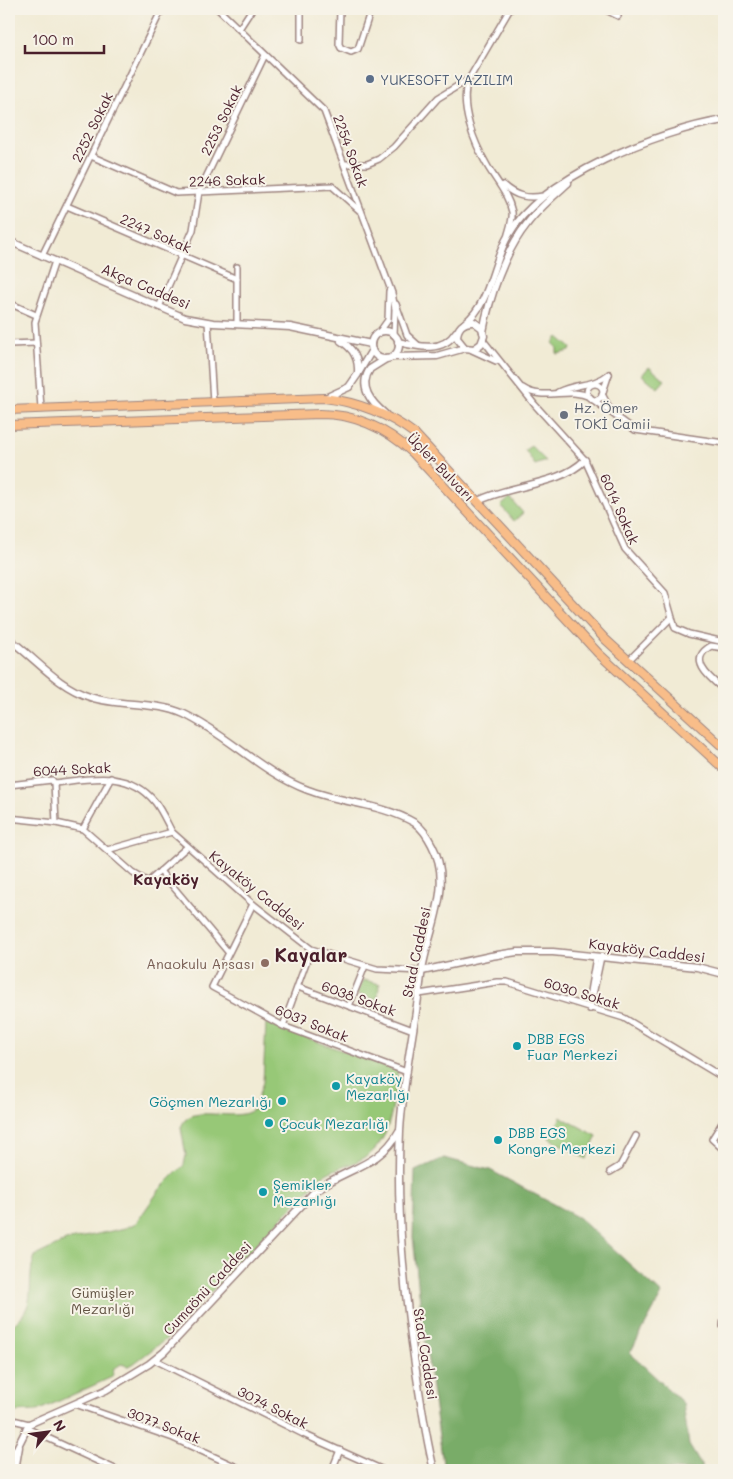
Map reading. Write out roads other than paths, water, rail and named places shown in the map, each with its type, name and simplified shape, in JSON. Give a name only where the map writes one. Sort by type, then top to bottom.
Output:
[{"type":"main road","name":"Üçler Bulvarı","points":[[9,410],[324,398],[355,404],[387,416],[414,434],[605,638],[724,748]]},
{"type":"main road","name":"Üçler Bulvarı","points":[[9,425],[320,414],[345,416],[371,424],[395,438],[414,453],[598,653],[724,768]]},
{"type":"street","points":[[9,16],[12,9]]},
{"type":"street","name":"2252 Sokak","points":[[42,256],[162,9]]},
{"type":"street","name":"2254 Sokak","points":[[218,9],[324,111],[407,334],[414,343],[421,347]]},
{"type":"street","points":[[239,30],[252,9]]},
{"type":"street","points":[[301,9],[301,40]]},
{"type":"street","points":[[340,9],[339,44],[343,50],[353,52],[358,49],[371,9]]},
{"type":"street","points":[[398,342],[421,347],[444,344],[452,338],[458,329],[478,310],[508,235],[512,214],[505,192],[481,154],[471,127],[465,96],[469,79],[510,9]]},
{"type":"street","points":[[604,9],[618,16]]},
{"type":"street","name":"2253 Sokak","points":[[159,307],[196,220],[199,192],[265,55]]},
{"type":"street","points":[[344,164],[367,164],[379,159],[394,146],[438,98],[469,79]]},
{"type":"street","points":[[508,235],[532,204],[573,179],[643,143],[686,128],[724,120]]},
{"type":"street","name":"2246 Sokak","points":[[91,156],[176,193],[332,186],[362,213]]},
{"type":"street","points":[[387,416],[371,401],[366,383],[370,369],[393,356],[437,356],[478,347],[483,340],[483,332],[502,272],[516,240],[534,215],[573,179]]},
{"type":"street","points":[[497,180],[516,195],[526,198],[543,196]]},
{"type":"street","name":"2247 Sokak","points":[[67,206],[237,279]]},
{"type":"street","name":"Akça Caddesi","points":[[9,241],[185,318],[208,322],[290,327],[318,332],[372,347],[377,357],[386,359]]},
{"type":"street","points":[[41,408],[36,343],[36,315],[55,261]]},
{"type":"street","points":[[237,267],[237,324]]},
{"type":"street","name":"2254 Sokak","points":[[378,334],[387,324],[390,312],[387,281]]},
{"type":"street","name":"2254 Sokak","points":[[392,293],[395,309],[394,335]]},
{"type":"street","points":[[9,303],[36,315]]},
{"type":"street","points":[[208,322],[213,402]]},
{"type":"street","points":[[465,323],[474,322],[483,332]]},
{"type":"street","points":[[458,329],[457,338],[467,349]]},
{"type":"street","points":[[324,398],[349,387],[358,374],[378,334],[386,332],[394,335],[398,342],[398,350],[393,356]]},
{"type":"street","name":"Akça Caddesi","points":[[338,339],[354,352],[358,364],[358,374]]},
{"type":"street","name":"6014 Sokak","points":[[483,340],[517,383],[585,460],[625,549],[661,586],[671,618]]},
{"type":"street","points":[[9,344],[36,343]]},
{"type":"street","name":"6014 Sokak","points":[[467,349],[482,353],[501,364]]},
{"type":"street","points":[[609,374],[603,393],[599,398],[591,398],[588,388],[609,374]]},
{"type":"street","points":[[517,383],[536,395],[578,393],[591,398],[634,430],[724,443]]},
{"type":"street","points":[[558,393],[580,385],[599,385],[612,414]]},
{"type":"street","points":[[478,501],[503,491],[566,474],[585,460]]},
{"type":"street","points":[[629,660],[671,618],[676,628],[682,632],[724,642]]},
{"type":"street","name":"Stad Caddesi","points":[[9,639],[66,685],[90,697],[184,714],[212,730],[283,778],[308,790],[382,810],[417,825],[429,838],[436,853],[440,873],[438,908],[422,972],[407,1072],[400,1130],[399,1215],[404,1293],[427,1438],[434,1470]]},
{"type":"street","points":[[724,648],[710,646],[703,652],[701,661],[705,674],[724,690]]},
{"type":"street","points":[[83,830],[111,778]]},
{"type":"street","name":"6044 Sokak","points":[[9,785],[52,780],[54,783],[111,778],[130,784],[148,795],[155,802],[172,832]]},
{"type":"street","points":[[54,783],[56,824]]},
{"type":"street","points":[[9,818],[56,824],[83,830],[133,873],[148,882],[187,847]]},
{"type":"street","points":[[107,850],[172,832]]},
{"type":"street","name":"Kayaköy Caddesi","points":[[172,832],[252,904],[311,949],[365,966],[392,971],[422,972],[466,960],[517,952],[573,953],[697,967],[724,974]]},
{"type":"street","points":[[160,871],[228,952],[252,904]]},
{"type":"street","points":[[283,1026],[311,949]]},
{"type":"street","name":"6037 Sokak","points":[[228,952],[212,987],[283,1026],[407,1072]]},
{"type":"street","points":[[590,1009],[599,957]]},
{"type":"street","points":[[349,1006],[365,966]]},
{"type":"street","name":"6030 Sokak","points":[[419,994],[503,981],[630,1020],[724,1078]]},
{"type":"street","name":"6038 Sokak","points":[[298,987],[413,1030]]},
{"type":"street","points":[[724,1120],[712,1139],[724,1150]]},
{"type":"street","name":"Cumaönü Caddesi","points":[[28,1426],[106,1390],[155,1360],[315,1191],[330,1181],[378,1157],[394,1140],[400,1130]]},
{"type":"street","points":[[610,1172],[620,1166],[636,1136]]},
{"type":"street","points":[[723,1326],[724,1318]]},
{"type":"street","name":"3074 Sokak","points":[[155,1360],[302,1434],[383,1470]]},
{"type":"street","name":"3077 Sokak","points":[[75,1404],[173,1438],[243,1470]]},
{"type":"street","points":[[9,1419],[28,1426],[116,1470]]},
{"type":"street","points":[[9,1464],[28,1426]]},
{"type":"street","points":[[15,1470],[19,1443]]},
{"type":"street","points":[[332,1470],[340,1450]]},
{"type":"place","name":"YUKESOFT YAZILIM","points":[[370,79]]},
{"type":"place","name":"Hz. Ömer TOKİ Camii","points":[[564,415]]},
{"type":"place","name":"Anaokulu Arsası","points":[[265,963]]},
{"type":"place","name":"DBB EGS Fuar Merkezi","points":[[517,1046]]},
{"type":"place","name":"Kayaköy Mezarlığı","points":[[336,1086]]},
{"type":"place","name":"Göçmen Mezarlığı","points":[[282,1101]]},
{"type":"place","name":"Çocuk Mezarlığı","points":[[269,1123]]},
{"type":"place","name":"DBB EGS Kongre Merkezi","points":[[498,1140]]},
{"type":"place","name":"Şemikler Mezarlığı","points":[[263,1192]]},
{"type":"district","name":"Kayaköy","points":[[166,878]]},
{"type":"district","name":"Kayalar","points":[[311,954]]},
{"type":"park label","name":"Gümüşler Mezarlığı","points":[[103,1300]]}]
